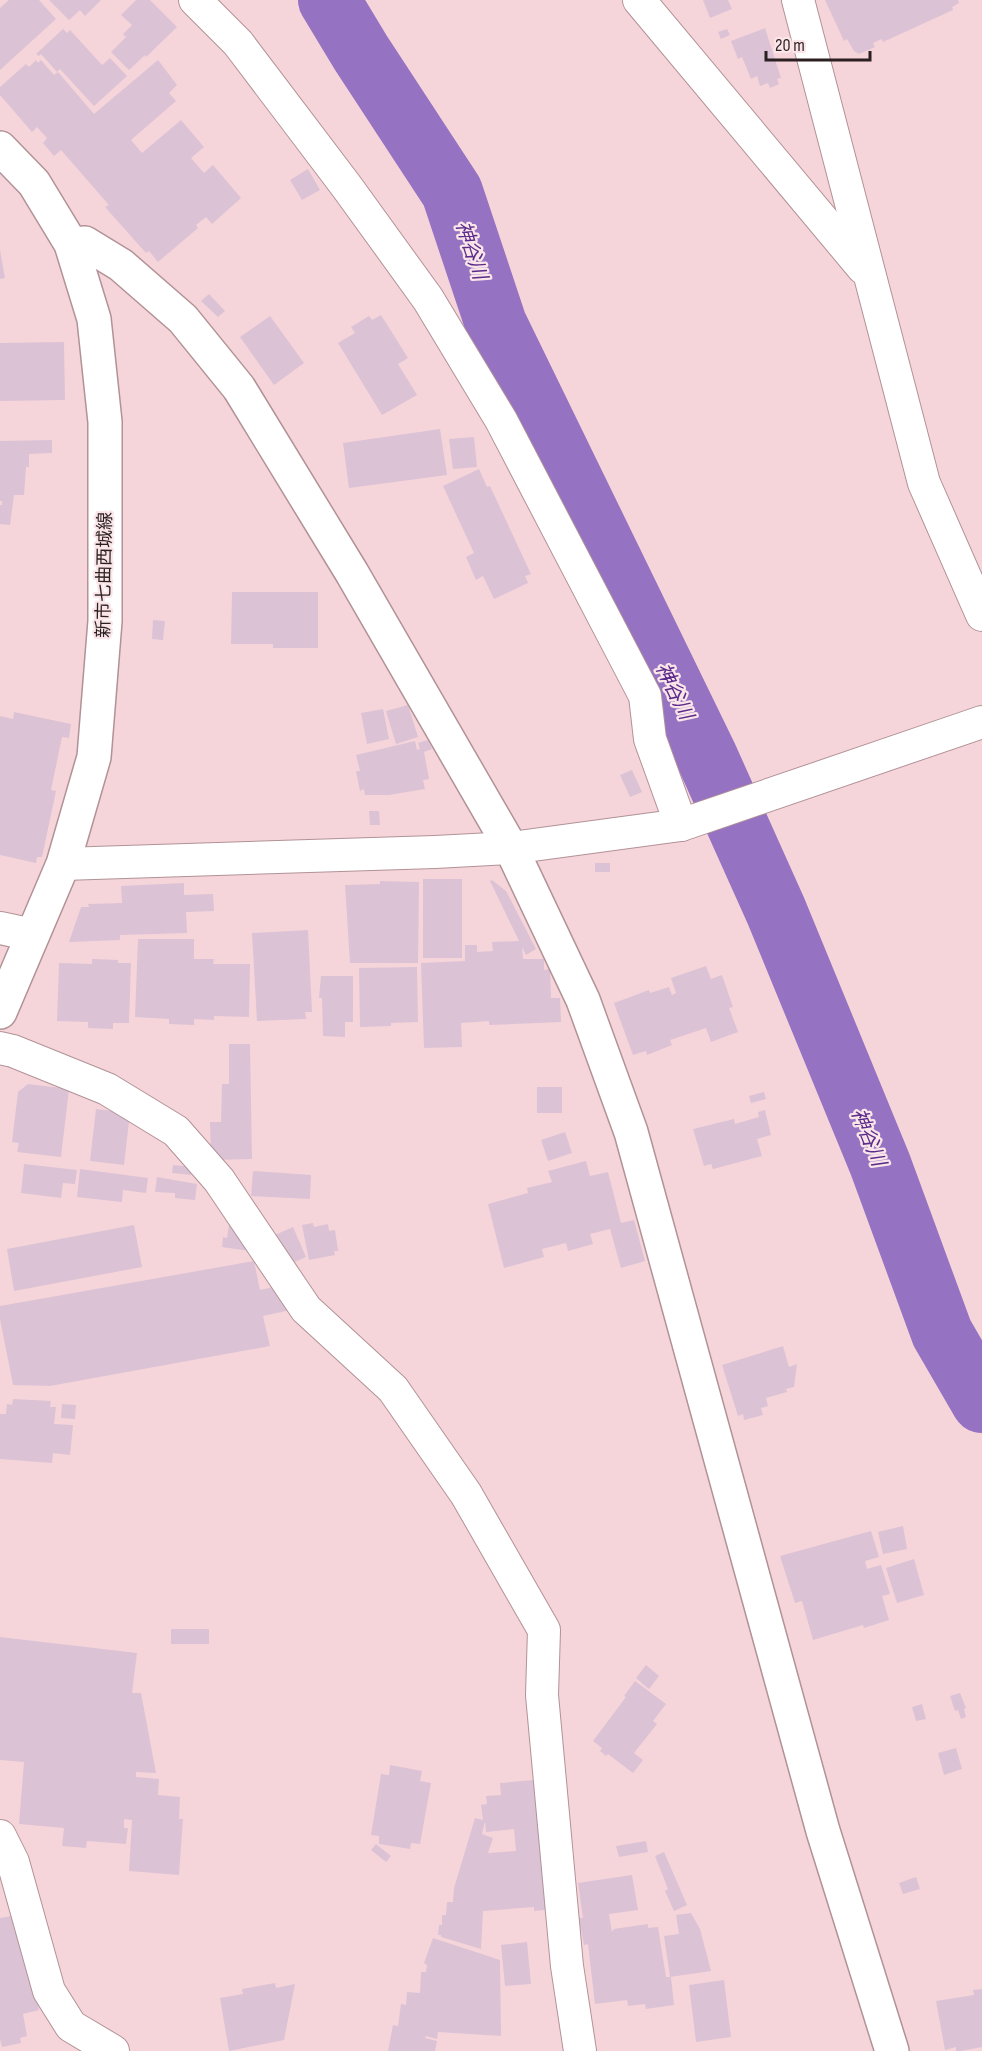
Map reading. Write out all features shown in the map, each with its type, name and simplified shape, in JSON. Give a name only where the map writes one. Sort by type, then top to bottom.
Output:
[{"type":"street","points":[[195,0],[238,43],[347,187],[428,299],[501,420],[645,696],[650,739],[687,822]]},
{"type":"street","points":[[639,0],[869,275]]},
{"type":"street","points":[[798,0],[924,483],[982,615]]},
{"type":"street","name":"新市七曲西城線","points":[[0,148],[34,183],[71,244],[94,319],[105,422],[105,621],[94,758],[63,864],[0,1012]]},
{"type":"street","points":[[71,244],[85,243],[121,266],[174,311],[239,388],[352,573],[511,848],[583,1000],[631,1132],[823,1831],[892,2051]]},
{"type":"street","points":[[63,864],[424,853],[511,848],[687,822],[982,722]]},
{"type":"street","points":[[0,928],[33,935]]},
{"type":"street","points":[[0,1048],[13,1051],[107,1089],[176,1131],[219,1180],[306,1309],[393,1389],[466,1494],[544,1630],[542,1695],[567,1966],[580,2051]]},
{"type":"street","points":[[0,1836],[13,1862],[49,1991],[71,2025],[113,2051]]},
{"type":"building","points":[[9,0],[39,0],[56,19],[0,70],[0,8]]},
{"type":"building","points":[[49,0],[101,0],[85,16],[80,10],[69,20]]},
{"type":"building","points":[[136,0],[150,0],[177,27],[129,70],[111,52],[126,37],[123,34],[132,25],[121,15]]},
{"type":"building","points":[[703,0],[728,0],[732,9],[710,18]]},
{"type":"building","points":[[825,0],[958,0],[959,3],[952,7],[953,10],[883,42],[882,39],[873,43],[875,47],[859,54],[854,51],[847,39],[844,41]]},
{"type":"building","points":[[765,28],[781,78],[777,79],[779,84],[770,88],[768,83],[760,86],[757,76],[751,79],[742,57],[738,59],[731,41]]},
{"type":"building","points":[[63,29],[67,33],[70,30],[102,65],[110,58],[127,76],[94,106],[60,69],[57,72],[41,54],[39,56],[36,54]]},
{"type":"building","points":[[727,29],[730,35],[721,39],[718,32]]},
{"type":"building","points":[[36,60],[38,63],[41,60],[54,75],[58,72],[94,114],[158,60],[177,85],[169,93],[176,101],[131,140],[142,153],[181,120],[204,147],[191,158],[204,173],[213,165],[241,198],[212,224],[206,217],[196,225],[198,228],[158,262],[149,251],[146,253],[105,207],[109,205],[61,150],[54,156],[43,143],[47,138],[37,127],[32,132],[0,95],[0,87],[26,64],[29,67]]},
{"type":"building","points":[[308,169],[320,190],[302,200],[290,180]]},
{"type":"building","points":[[0,250],[5,278],[0,279]]},
{"type":"building","points":[[209,294],[225,311],[218,317],[201,301]]},
{"type":"building","points":[[381,315],[408,358],[398,364],[417,395],[382,415],[338,343],[355,333],[351,327],[369,316],[372,320]]},
{"type":"building","points":[[270,316],[304,363],[274,385],[240,337]]},
{"type":"building","points":[[64,342],[65,400],[0,401],[0,343]]},
{"type":"building","points":[[440,429],[447,475],[349,488],[343,443]]},
{"type":"building","points":[[474,437],[477,467],[453,469],[449,439]]},
{"type":"building","points":[[52,440],[52,453],[29,454],[24,495],[14,495],[10,525],[0,524],[2,501],[0,501],[0,441]]},
{"type":"building","points":[[479,469],[487,487],[490,486],[531,574],[525,576],[528,583],[494,599],[483,576],[476,580],[466,557],[474,553],[443,486]]},
{"type":"building","points":[[232,592],[318,592],[318,648],[273,648],[273,644],[231,644]]},
{"type":"building","points":[[153,620],[165,621],[163,640],[152,639]]},
{"type":"building","points":[[408,705],[418,737],[396,744],[386,711]]},
{"type":"building","points":[[383,709],[389,739],[367,744],[361,713]]},
{"type":"building","points":[[14,712],[71,724],[69,738],[62,737],[51,790],[56,791],[42,857],[37,857],[36,863],[0,855],[0,716],[13,719]]},
{"type":"building","points":[[428,740],[432,749],[424,752],[429,779],[423,780],[425,789],[389,795],[365,795],[364,789],[360,791],[356,771],[360,771],[356,755],[415,741],[417,750],[420,749],[418,743]]},
{"type":"building","points":[[632,770],[642,792],[630,797],[620,775]]},
{"type":"building","points":[[369,811],[379,811],[380,825],[370,825]]},
{"type":"building","points":[[595,863],[610,863],[610,872],[595,872]]},
{"type":"building","points":[[423,879],[462,879],[462,958],[423,958]]},
{"type":"building","points":[[492,880],[506,891],[536,949],[526,955],[522,947],[523,959],[544,959],[544,970],[550,969],[551,998],[560,998],[561,1022],[489,1025],[489,1021],[461,1023],[462,1047],[424,1048],[421,963],[465,961],[465,945],[477,945],[477,952],[493,951],[492,942],[519,941],[490,881]]},
{"type":"building","points":[[380,881],[419,882],[418,963],[350,963],[345,885],[380,884]]},
{"type":"building","points":[[184,883],[184,895],[213,894],[214,911],[186,912],[187,933],[120,935],[120,940],[69,942],[81,907],[89,907],[88,904],[122,903],[121,886]]},
{"type":"building","points":[[308,930],[312,1012],[305,1012],[306,1019],[257,1021],[252,933]]},
{"type":"building","points":[[138,939],[194,939],[194,959],[214,959],[213,964],[250,964],[249,1017],[214,1016],[214,1020],[194,1019],[194,1025],[169,1024],[169,1019],[135,1017]]},
{"type":"building","points":[[92,959],[131,963],[129,1023],[113,1023],[113,1029],[88,1028],[88,1022],[57,1021],[59,963],[92,964]]},
{"type":"building","points":[[706,966],[711,979],[722,975],[733,1007],[729,1008],[738,1032],[711,1042],[706,1028],[670,1040],[672,1045],[647,1055],[646,1051],[633,1055],[614,1003],[649,990],[650,993],[669,987],[672,995],[676,993],[671,978]]},
{"type":"building","points":[[417,967],[418,1022],[360,1027],[359,968]]},
{"type":"building","points":[[321,976],[353,976],[353,1022],[345,1022],[345,1037],[323,1036],[322,998],[319,998]]},
{"type":"building","points":[[229,1044],[250,1044],[252,1159],[211,1160],[210,1122],[221,1122],[222,1084],[229,1084]]},
{"type":"building","points":[[28,1084],[69,1089],[61,1157],[17,1152],[19,1143],[12,1142],[18,1092]]},
{"type":"building","points":[[537,1087],[562,1087],[562,1113],[537,1113]]},
{"type":"building","points":[[764,1092],[766,1099],[751,1103],[749,1096]]},
{"type":"building","points":[[96,1109],[130,1113],[124,1165],[90,1161]]},
{"type":"building","points":[[765,1110],[771,1135],[757,1139],[762,1156],[713,1169],[711,1164],[704,1166],[693,1129],[734,1119],[735,1124],[759,1117],[758,1112]]},
{"type":"building","points":[[565,1132],[572,1153],[548,1161],[541,1140]]},
{"type":"building","points":[[586,1161],[590,1176],[608,1172],[621,1223],[634,1220],[645,1261],[621,1268],[610,1229],[590,1234],[593,1244],[568,1251],[566,1243],[542,1249],[544,1257],[504,1268],[488,1204],[528,1193],[527,1188],[552,1182],[548,1171]]},
{"type":"building","points":[[24,1164],[77,1170],[75,1184],[63,1183],[61,1198],[21,1193]]},
{"type":"building","points":[[173,1165],[192,1167],[191,1175],[172,1173]]},
{"type":"building","points":[[80,1169],[148,1178],[146,1193],[123,1190],[122,1202],[77,1197]]},
{"type":"building","points":[[253,1171],[311,1175],[310,1199],[251,1196]]},
{"type":"building","points":[[157,1177],[197,1184],[195,1200],[175,1198],[175,1193],[155,1192]]},
{"type":"building","points":[[313,1223],[314,1227],[328,1224],[329,1231],[335,1230],[338,1251],[334,1251],[335,1255],[309,1260],[302,1225]]},
{"type":"building","points":[[134,1225],[142,1267],[14,1291],[7,1249]]},
{"type":"building","points":[[229,1225],[236,1227],[250,1251],[222,1247],[223,1237],[227,1238]]},
{"type":"building","points":[[293,1227],[306,1257],[288,1265],[275,1235]]},
{"type":"building","points":[[254,1261],[260,1290],[278,1286],[295,1309],[263,1316],[270,1346],[50,1386],[13,1385],[0,1319],[0,1306]]},
{"type":"building","points":[[783,1346],[789,1367],[797,1364],[794,1387],[786,1389],[787,1392],[766,1398],[768,1406],[761,1408],[763,1415],[744,1420],[743,1414],[738,1416],[722,1365]]},
{"type":"building","points":[[13,1399],[51,1401],[50,1407],[56,1407],[54,1424],[73,1425],[70,1455],[53,1453],[52,1463],[0,1459],[0,1414],[6,1414],[7,1404],[12,1405]]},
{"type":"building","points":[[62,1404],[76,1405],[75,1419],[61,1418]]},
{"type":"building","points":[[903,1526],[907,1549],[883,1554],[878,1532]]},
{"type":"building","points":[[871,1531],[879,1557],[865,1561],[867,1569],[881,1565],[890,1594],[882,1596],[889,1620],[813,1640],[802,1601],[795,1603],[780,1556]]},
{"type":"building","points":[[914,1559],[924,1595],[897,1603],[886,1568]]},
{"type":"building","points":[[171,1629],[209,1629],[209,1644],[171,1644]]},
{"type":"building","points":[[0,1637],[137,1653],[132,1693],[141,1693],[156,1773],[136,1772],[136,1777],[159,1779],[158,1795],[180,1797],[179,1819],[183,1819],[179,1875],[129,1871],[132,1820],[124,1819],[124,1828],[128,1828],[126,1844],[87,1841],[86,1848],[62,1846],[64,1828],[19,1824],[24,1762],[0,1760]]},
{"type":"building","points":[[646,1665],[659,1676],[649,1689],[636,1678]]},
{"type":"building","points":[[635,1681],[666,1704],[653,1721],[657,1724],[634,1753],[643,1760],[633,1773],[608,1754],[606,1756],[600,1751],[602,1748],[593,1741],[626,1697],[624,1696]]},
{"type":"building","points":[[960,1693],[966,1708],[964,1709],[966,1717],[961,1719],[958,1710],[955,1711],[950,1696]]},
{"type":"building","points":[[922,1704],[926,1719],[916,1721],[912,1707]]},
{"type":"building","points":[[956,1748],[962,1769],[944,1775],[938,1753]]},
{"type":"building","points":[[390,1765],[422,1771],[420,1781],[431,1783],[420,1844],[411,1843],[410,1849],[379,1844],[379,1836],[371,1835],[381,1774],[389,1775]]},
{"type":"building","points":[[546,1779],[555,1909],[534,1911],[534,1907],[483,1911],[481,1949],[441,1937],[438,1935],[439,1925],[442,1925],[442,1915],[446,1915],[447,1902],[453,1902],[454,1888],[475,1818],[483,1820],[481,1805],[487,1804],[486,1796],[501,1795],[500,1783]],"holes":[[[485,1821],[486,1832],[514,1829],[516,1851],[488,1853],[493,1838],[482,1834]]]},
{"type":"building","points":[[646,1841],[648,1852],[619,1857],[616,1846]]},
{"type":"building","points":[[376,1844],[391,1856],[386,1862],[371,1850]]},
{"type":"building","points":[[664,1852],[687,1905],[674,1911],[665,1891],[668,1889],[655,1856]]},
{"type":"building","points":[[632,1875],[638,1910],[609,1914],[612,1932],[614,1929],[648,1924],[648,1928],[658,1927],[666,1977],[671,1977],[674,2005],[646,2009],[645,2004],[628,2006],[627,2000],[595,2004],[588,1944],[584,1945],[579,1918],[583,1918],[578,1883]]},
{"type":"building","points":[[916,1877],[920,1889],[903,1894],[899,1883]]},
{"type":"building","points":[[691,1913],[700,1929],[711,1971],[670,1977],[664,1936],[679,1934],[676,1915]]},
{"type":"building","points":[[11,1916],[15,1933],[28,1931],[47,2003],[38,2004],[39,2010],[23,2014],[27,2036],[20,2038],[21,2043],[2,2047],[0,2039],[0,1918]]},
{"type":"building","points":[[433,1938],[500,1960],[501,2036],[438,2032],[437,2039],[426,2036],[425,2038],[437,2041],[435,2051],[388,2051],[393,2025],[398,2026],[401,2004],[406,2005],[407,1992],[420,1993],[421,1972],[426,1972],[427,1965],[424,1963]]},
{"type":"building","points":[[527,1942],[531,1984],[505,1986],[501,1945]]},
{"type":"building","points":[[724,1980],[731,2037],[696,2042],[689,1985]]},
{"type":"building","points":[[275,1983],[276,1988],[295,1984],[284,2040],[229,2051],[220,1998],[243,1994],[242,1989]]},
{"type":"building","points":[[982,1989],[982,2047],[961,2051],[956,2051],[956,2047],[945,2050],[936,2001],[974,1995],[973,1990]]},
{"type":"waterway","name":"神谷川","points":[[329,0],[452,192],[496,324],[706,755],[776,911],[880,1164],[942,1333],[982,1402]]}]
